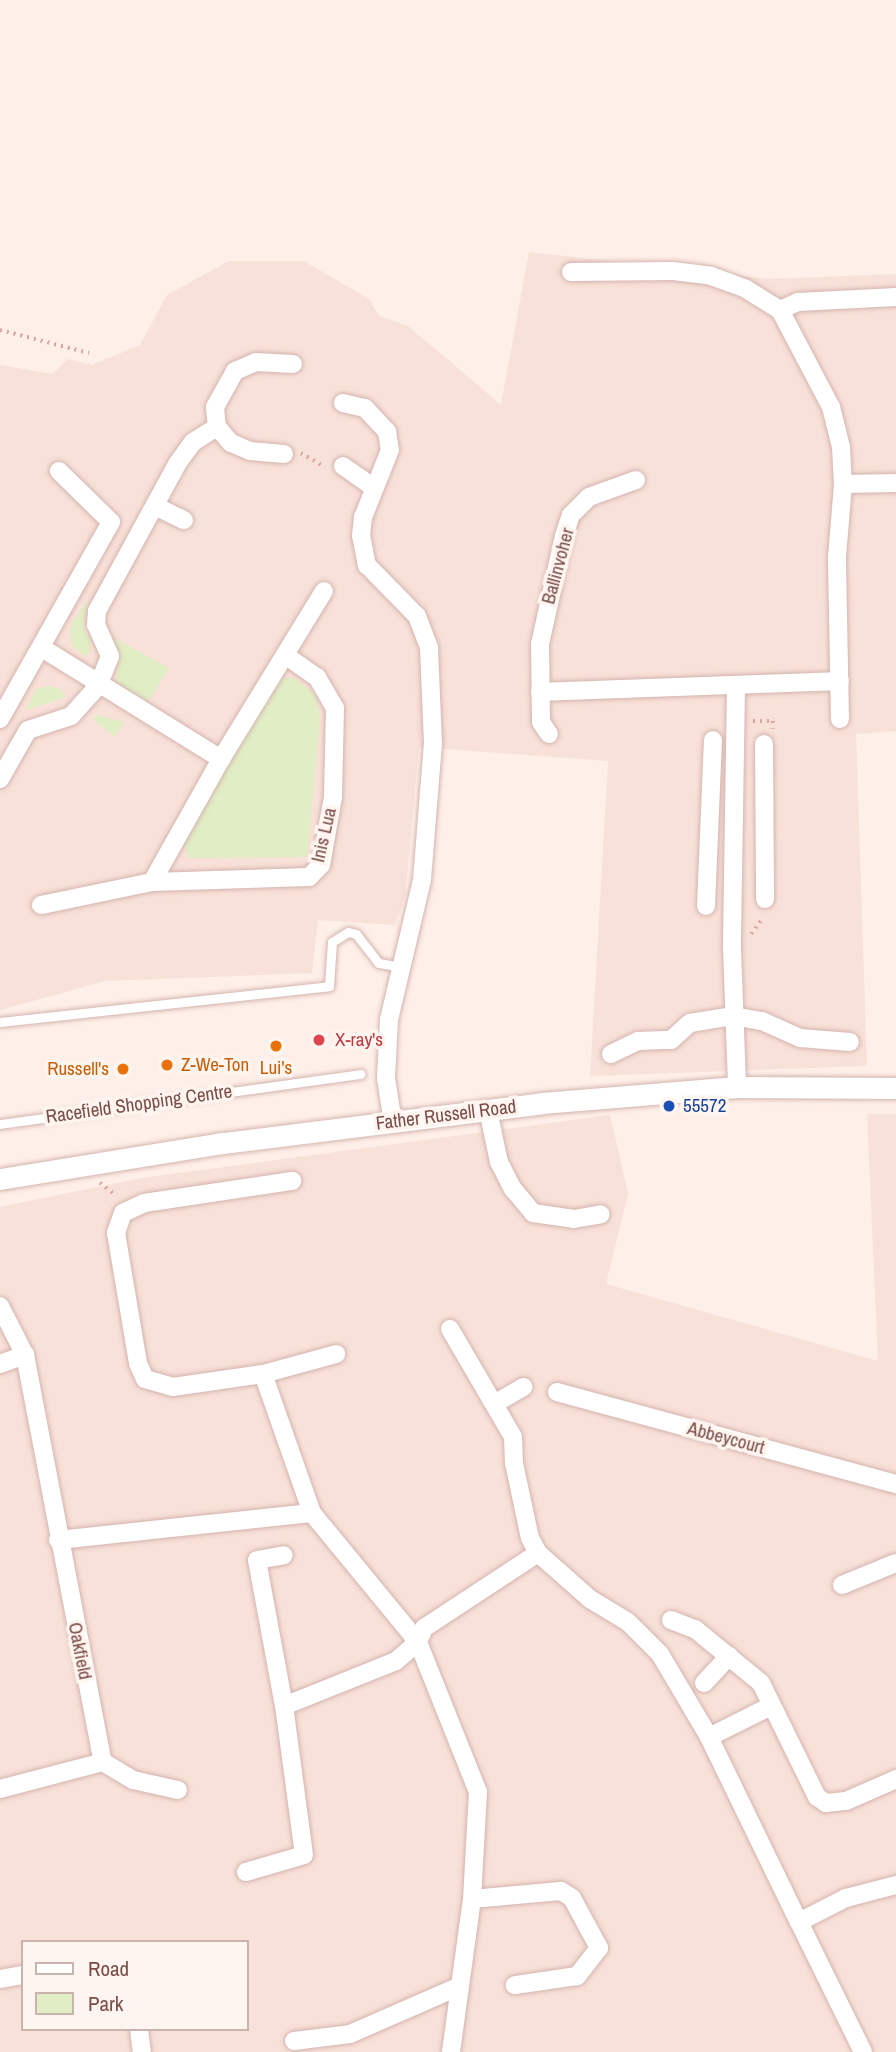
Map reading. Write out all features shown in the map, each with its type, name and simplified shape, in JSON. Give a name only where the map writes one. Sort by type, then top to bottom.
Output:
[{"type":"street","points":[[571,272],[673,271],[712,276],[746,289],[780,310],[831,407],[841,447],[843,484],[838,557],[840,719]]},
{"type":"street","points":[[780,310],[798,302],[896,297]]},
{"type":"street","points":[[284,454],[250,451],[231,443],[217,427],[215,407],[235,370],[256,362],[293,363]]},
{"type":"street","points":[[343,404],[365,408],[387,432],[390,450],[374,488],[361,535],[367,565],[417,616],[429,648],[433,743],[422,880],[389,1020],[386,1078],[393,1123]]},
{"type":"street","points":[[0,779],[28,730],[71,716],[99,686],[110,656],[96,625],[97,611],[158,507],[177,464],[193,442],[217,427]]},
{"type":"street","points":[[343,466],[374,488]]},
{"type":"street","points":[[0,719],[111,523],[59,471]]},
{"type":"street","name":"Ballinvoher","points":[[548,734],[541,722],[544,620],[571,515],[589,497],[636,480]]},
{"type":"street","points":[[843,484],[896,484]]},
{"type":"street","points":[[158,507],[184,520]]},
{"type":"street","points":[[152,882],[221,759],[324,591]]},
{"type":"street","points":[[42,648],[99,686],[221,759]]},
{"type":"street","name":"Inis Lua","points":[[41,905],[152,882],[309,877],[321,865],[333,797],[335,709],[317,677],[285,655]]},
{"type":"street","points":[[540,692],[840,681]]},
{"type":"street","points":[[736,686],[737,850],[732,948],[737,1087]]},
{"type":"street","points":[[706,906],[713,740]]},
{"type":"street","points":[[764,744],[765,899]]},
{"type":"street","points":[[711,798],[764,799]]},
{"type":"street","points":[[708,849],[764,851]]},
{"type":"street","points":[[611,1054],[638,1041],[671,1040],[690,1023],[733,1016],[762,1021],[800,1038],[850,1042]]},
{"type":"street","name":"Father Russell Road","points":[[0,1179],[93,1163],[488,1110],[737,1087],[896,1088]]},
{"type":"street","points":[[488,1110],[499,1162],[513,1189],[533,1213],[574,1219],[601,1214]]},
{"type":"street","points":[[292,1181],[131,1208],[118,1220],[116,1233],[138,1363],[145,1379],[173,1387],[263,1374],[336,1354]]},
{"type":"street","name":"Oakfield","points":[[0,1306],[25,1355],[58,1540],[103,1762]]},
{"type":"street","points":[[450,1329],[513,1437],[513,1463],[530,1538],[538,1553],[590,1599],[628,1622],[660,1654],[709,1737],[863,2052]]},
{"type":"street","points":[[0,1364],[25,1355]]},
{"type":"street","points":[[263,1374],[312,1513],[418,1642],[478,1792],[472,1899],[451,2052]]},
{"type":"street","points":[[494,1404],[524,1387]]},
{"type":"street","name":"Abbeycourt","points":[[557,1392],[896,1484]]},
{"type":"street","points":[[58,1540],[312,1513]]},
{"type":"street","points":[[284,1706],[396,1661],[418,1642],[424,1628],[538,1553]]},
{"type":"street","points":[[246,1872],[304,1855],[284,1706],[257,1560],[284,1555]]},
{"type":"street","points":[[842,1585],[896,1563]]},
{"type":"street","points":[[671,1620],[695,1629],[761,1684],[817,1797],[826,1803],[846,1801],[896,1779]]},
{"type":"street","points":[[704,1683],[729,1656]]},
{"type":"street","points":[[709,1737],[771,1706]]},
{"type":"street","points":[[0,1790],[103,1762],[133,1780],[178,1790]]},
{"type":"street","points":[[799,1922],[846,1898],[896,1885]]},
{"type":"street","points":[[472,1899],[561,1891],[572,1898],[599,1948],[577,1976],[514,1985]]},
{"type":"street","points":[[0,1979],[21,1975]]},
{"type":"street","points":[[294,2040],[350,2034],[460,1986]]},
{"type":"street","points":[[139,2031],[142,2052]]},
{"type":"lane","points":[[0,1022],[329,986],[332,942],[348,932],[356,934],[379,962],[401,967]]},
{"type":"lane","name":"Racefield Shopping Centre","points":[[0,1124],[360,1074]]},
{"type":"path","points":[[0,330],[89,353]]},
{"type":"path","points":[[284,454],[284,449],[296,450],[324,465],[333,478],[343,466]]},
{"type":"path","points":[[732,948],[741,948],[766,913],[765,899]]},
{"type":"path","points":[[93,1163],[95,1179],[131,1208]]},
{"type":"shaded area","points":[[529,252],[769,279],[896,274],[896,731],[856,734],[867,1066],[590,1076],[608,761],[419,747],[405,897],[395,925],[318,920],[312,973],[105,981],[0,1010],[0,365],[52,374],[68,359],[92,365],[140,345],[167,295],[229,261],[304,261],[369,299],[379,316],[408,326],[501,405]]},
{"type":"shaded area","points":[[867,1114],[896,1114],[896,2052],[0,2052],[0,1207],[142,1178],[610,1115],[628,1193],[606,1284],[878,1361]]},
{"type":"green space","points":[[87,599],[84,629],[91,640],[90,652],[85,656],[72,646],[70,628]]},
{"type":"green space","points":[[108,635],[169,668],[146,706],[116,684],[118,660]]},
{"type":"green space","points":[[293,677],[315,694],[320,719],[307,857],[189,858],[183,840],[278,680]]},
{"type":"green space","points":[[49,686],[60,689],[66,697],[26,710],[36,689]]},
{"type":"green space","points":[[97,715],[124,722],[115,737],[93,719]]},
{"type":"place","name":"X-ray's","points":[[319,1040]]},
{"type":"place","name":"Lui's","points":[[276,1046]]},
{"type":"place","name":"Z-We-Ton","points":[[167,1065]]},
{"type":"place","name":"Russell's","points":[[123,1069]]},
{"type":"place","name":"55572","points":[[669,1106]]}]
